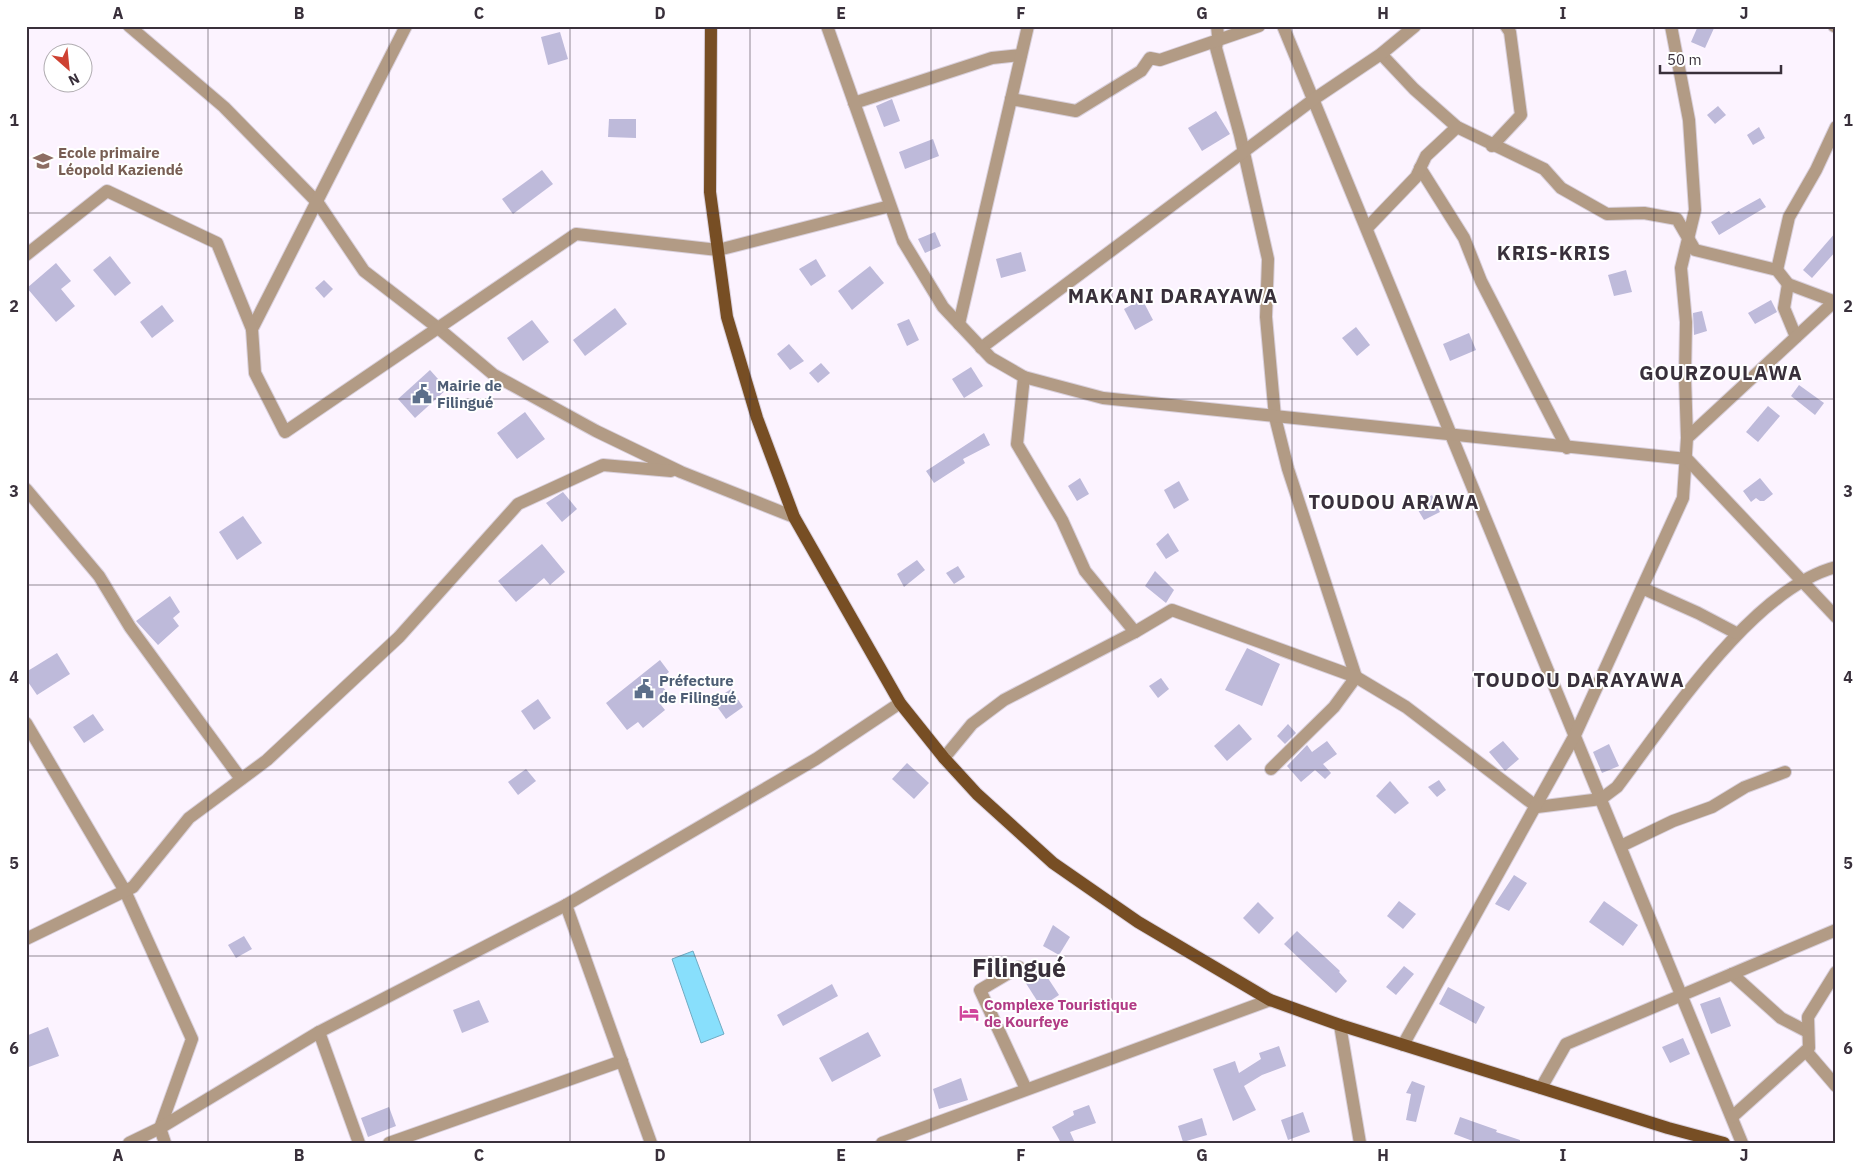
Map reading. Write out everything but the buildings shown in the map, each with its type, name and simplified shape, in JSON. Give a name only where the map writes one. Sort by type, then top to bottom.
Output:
[{"type":"main road","points":[[712,26],[710,192],[730,326],[756,418],[794,517],[900,703],[944,758],[977,794],[1053,863],[1138,922],[1270,1000],[1403,1045],[1668,1128],[1724,1143]]},
{"type":"street","points":[[130,26],[224,106],[318,203],[364,271],[438,328],[494,375],[596,431],[680,472],[794,517]]},
{"type":"street","points":[[252,328],[318,203],[406,26]]},
{"type":"street","points":[[827,26],[903,240],[943,307],[991,358],[1024,377],[1102,398],[1687,460],[1836,617]]},
{"type":"street","points":[[959,324],[1028,26]]},
{"type":"street","points":[[1216,26],[1218,42],[1216,48],[1244,154],[1268,259],[1266,317],[1275,417],[1288,469],[1356,677]]},
{"type":"street","points":[[1011,99],[1076,111],[1141,71],[1150,58],[1160,60],[1218,42],[1259,26]]},
{"type":"street","points":[[1283,26],[1742,1143]]},
{"type":"street","points":[[981,348],[1244,154],[1314,99],[1381,54],[1415,26]]},
{"type":"street","points":[[1492,146],[1521,115],[1510,32],[1506,26]]},
{"type":"street","points":[[1403,1045],[1575,735],[1683,498],[1687,438],[1686,322],[1682,268],[1695,210],[1689,120],[1671,26]]},
{"type":"street","points":[[1381,54],[1414,89],[1458,127],[1492,146],[1544,170],[1561,188],[1607,214],[1644,213],[1677,219],[1695,250],[1777,270],[1788,284],[1835,301],[1687,438]]},
{"type":"street","points":[[854,103],[992,58],[1021,55]]},
{"type":"street","points":[[1367,228],[1416,177],[1426,156],[1458,127]]},
{"type":"street","points":[[1777,270],[1789,217],[1816,170],[1836,127]]},
{"type":"street","points":[[1420,168],[1464,238],[1481,281],[1567,448]]},
{"type":"street","points":[[26,255],[107,191],[217,243],[252,328],[255,372],[285,432],[576,234],[718,250],[890,206]]},
{"type":"street","points":[[1788,284],[1784,308],[1796,337]]},
{"type":"street","points":[[1024,377],[1017,444],[1062,520],[1085,571],[1135,632]]},
{"type":"street","points":[[26,939],[133,887],[189,818],[267,760],[399,636],[518,504],[603,465],[680,472]]},
{"type":"street","points":[[26,489],[99,576],[130,627],[240,779]]},
{"type":"street","points":[[944,758],[972,724],[1004,700],[1135,632],[1172,610],[1356,677],[1406,706],[1536,807],[1601,799],[1617,787],[1736,633],[1801,580],[1836,567]]},
{"type":"street","points":[[1642,588],[1698,612],[1736,633]]},
{"type":"street","points":[[1271,769],[1334,707],[1356,677]]},
{"type":"street","points":[[129,1143],[160,1128],[319,1032],[566,905],[816,759],[900,703]]},
{"type":"street","points":[[26,723],[125,891],[192,1039],[160,1128],[165,1143]]},
{"type":"street","points":[[1621,846],[1673,821],[1712,807],[1745,787],[1784,772]]},
{"type":"street","points":[[566,905],[651,1143]]},
{"type":"street","points":[[1541,1088],[1566,1044],[1836,930]]},
{"type":"street","points":[[1019,967],[980,990],[1026,1089]]},
{"type":"street","points":[[1732,1117],[1809,1048],[1808,1017],[1836,972]]},
{"type":"street","points":[[1732,974],[1781,1018],[1808,1032]]},
{"type":"street","points":[[882,1143],[907,1138],[1026,1089],[1270,1000]]},
{"type":"street","points":[[1340,1025],[1360,1143]]},
{"type":"street","points":[[319,1032],[359,1143]]},
{"type":"street","points":[[1806,1051],[1836,1086]]},
{"type":"street","points":[[389,1143],[622,1061]]},
{"type":"water","points":[[693,951],[724,1034],[701,1043],[672,959]]},
{"type":"place","name":"Ecole primaire Léopold Kaziendé","points":[[43,161]]},
{"type":"place","name":"Mairie de Filingué","points":[[422,394]]},
{"type":"place","name":"Préfecture de Filingué","points":[[644,689]]},
{"type":"place","name":"Complexe Touristique de Kourfeye","points":[[969,1013]]},
{"type":"district","name":"KRIS-KRIS","points":[[1554,252]]},
{"type":"district","name":"MAKANI DARAYAWA","points":[[1173,295]]},
{"type":"district","name":"GOURZOULAWA","points":[[1721,372]]},
{"type":"district","name":"TOUDOU ARAWA","points":[[1394,501]]},
{"type":"district","name":"TOUDOU DARAYAWA","points":[[1579,679]]},
{"type":"district","name":"Filingué","points":[[1019,967]]}]
